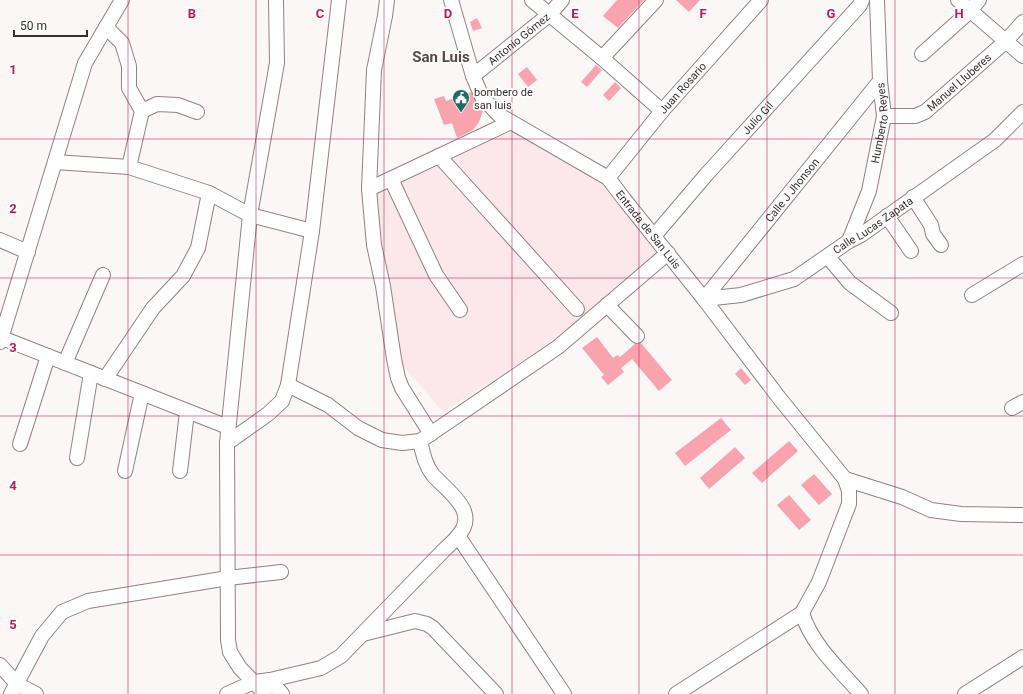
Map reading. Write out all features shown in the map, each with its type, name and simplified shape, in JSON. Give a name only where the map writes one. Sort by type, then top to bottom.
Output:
[{"type":"street","points":[[122,0],[85,63],[28,252],[4,316],[1,340],[48,356],[228,427]]},
{"type":"street","points":[[265,694],[240,668],[230,652],[228,640],[226,443],[250,215],[277,63],[276,0]]},
{"type":"street","points":[[226,443],[268,414],[282,401],[288,385],[312,231],[339,0]]},
{"type":"street","points":[[227,694],[254,682],[270,680],[321,668],[341,656],[458,536],[464,526],[466,517],[462,505],[432,474],[424,459],[426,437],[402,388],[394,360],[383,286],[374,245],[370,189],[374,70],[387,0]]},
{"type":"street","name":"Entrada de San Luis","points":[[451,0],[473,76],[482,97],[499,115],[608,178],[704,299],[780,399],[845,478]]},
{"type":"street","points":[[532,0],[602,58],[662,111]]},
{"type":"street","name":"Antonio Gómez","points":[[473,76],[550,14],[562,0]]},
{"type":"street","points":[[602,58],[656,0]]},
{"type":"street","name":"Juan Rosario","points":[[608,178],[662,111],[761,0]]},
{"type":"street","name":"Julio Gil","points":[[654,236],[706,175],[860,5],[862,0]]},
{"type":"street","name":"Humberto Reyes","points":[[849,241],[869,191],[884,116],[880,81],[877,0]]},
{"type":"street","points":[[958,0],[1023,56]]},
{"type":"street","points":[[922,54],[979,0]]},
{"type":"street","name":"Manuel Lluberes","points":[[884,116],[915,116],[924,112],[1005,42],[1023,22]]},
{"type":"street","points":[[106,27],[122,43],[129,66],[129,88],[142,111],[129,167]]},
{"type":"street","name":"Calle J Jhonson","points":[[704,299],[880,81]]},
{"type":"street","points":[[142,111],[157,104],[178,105],[197,112]]},
{"type":"street","name":"Calle Lucas Zapata","points":[[704,299],[741,295],[794,279],[828,257],[849,241],[861,236],[913,197],[995,140],[1023,112]]},
{"type":"street","points":[[370,189],[511,122]]},
{"type":"street","points":[[439,156],[577,309]]},
{"type":"street","points":[[55,162],[129,167],[208,193],[250,215],[312,231]]},
{"type":"street","points":[[391,179],[436,275],[460,310]]},
{"type":"street","points":[[106,379],[153,308],[182,276],[198,248],[208,193]]},
{"type":"street","points":[[913,197],[931,225],[933,234],[942,245]]},
{"type":"street","points":[[887,216],[911,251]]},
{"type":"street","points":[[0,240],[28,252]]},
{"type":"street","points":[[288,385],[328,405],[358,428],[382,440],[402,444],[426,437],[558,347],[668,253]]},
{"type":"street","points":[[828,257],[850,283],[891,313]]},
{"type":"street","points":[[972,295],[1023,264]]},
{"type":"street","points":[[65,363],[103,275]]},
{"type":"street","points":[[607,306],[637,336]]},
{"type":"street","points":[[20,444],[48,356]]},
{"type":"street","points":[[77,458],[91,373]]},
{"type":"street","points":[[125,470],[142,393]]},
{"type":"street","points":[[180,471],[187,412]]},
{"type":"street","points":[[845,478],[902,497],[931,510],[961,514],[1023,515]]},
{"type":"street","points":[[676,694],[802,613],[818,582],[849,504],[849,491],[845,478]]},
{"type":"street","points":[[458,536],[564,694]]},
{"type":"street","points":[[14,689],[42,636],[62,612],[88,601],[228,578],[282,572]]},
{"type":"street","points":[[802,613],[806,625],[818,646],[861,694]]},
{"type":"street","points":[[363,634],[415,620],[427,624],[433,628],[496,694]]},
{"type":"street","points":[[965,694],[1023,657]]},
{"type":"street","points":[[0,665],[14,689],[35,694]]},
{"type":"street","points":[[270,680],[282,694]]},
{"type":"shaded area","points":[[513,131],[601,183],[658,255],[557,340],[443,412],[399,361],[375,191]]},
{"type":"building","points":[[617,0],[644,0],[618,28],[603,16]]},
{"type":"building","points":[[676,0],[700,0],[689,12]]},
{"type":"building","points":[[477,18],[482,28],[473,31],[470,22]]},
{"type":"building","points":[[596,65],[602,70],[587,87],[581,82]]},
{"type":"building","points":[[527,67],[537,80],[528,87],[518,74]]},
{"type":"building","points":[[615,82],[621,88],[609,101],[603,95]]},
{"type":"building","name":"bombero de san luis","points":[[471,92],[476,103],[483,111],[479,122],[473,130],[457,138],[452,123],[444,125],[434,99],[444,96],[446,101]]},
{"type":"building","points":[[597,337],[613,358],[617,355],[620,357],[635,344],[641,343],[672,380],[659,391],[632,359],[621,368],[624,372],[608,385],[601,377],[604,375],[582,348]]},
{"type":"building","points":[[741,368],[751,380],[745,385],[735,374]]},
{"type":"building","points":[[721,418],[731,430],[685,466],[675,453]]},
{"type":"building","points":[[789,441],[798,451],[762,483],[752,473]]},
{"type":"building","points":[[735,447],[745,458],[709,489],[700,478]]},
{"type":"building","points":[[814,474],[832,494],[819,505],[801,485]]},
{"type":"building","points":[[789,495],[811,520],[799,530],[777,505]]},
{"type":"place","name":"bombero de san luis","points":[[461,113]]},
{"type":"district","name":"San Luis","points":[[441,57]]}]
